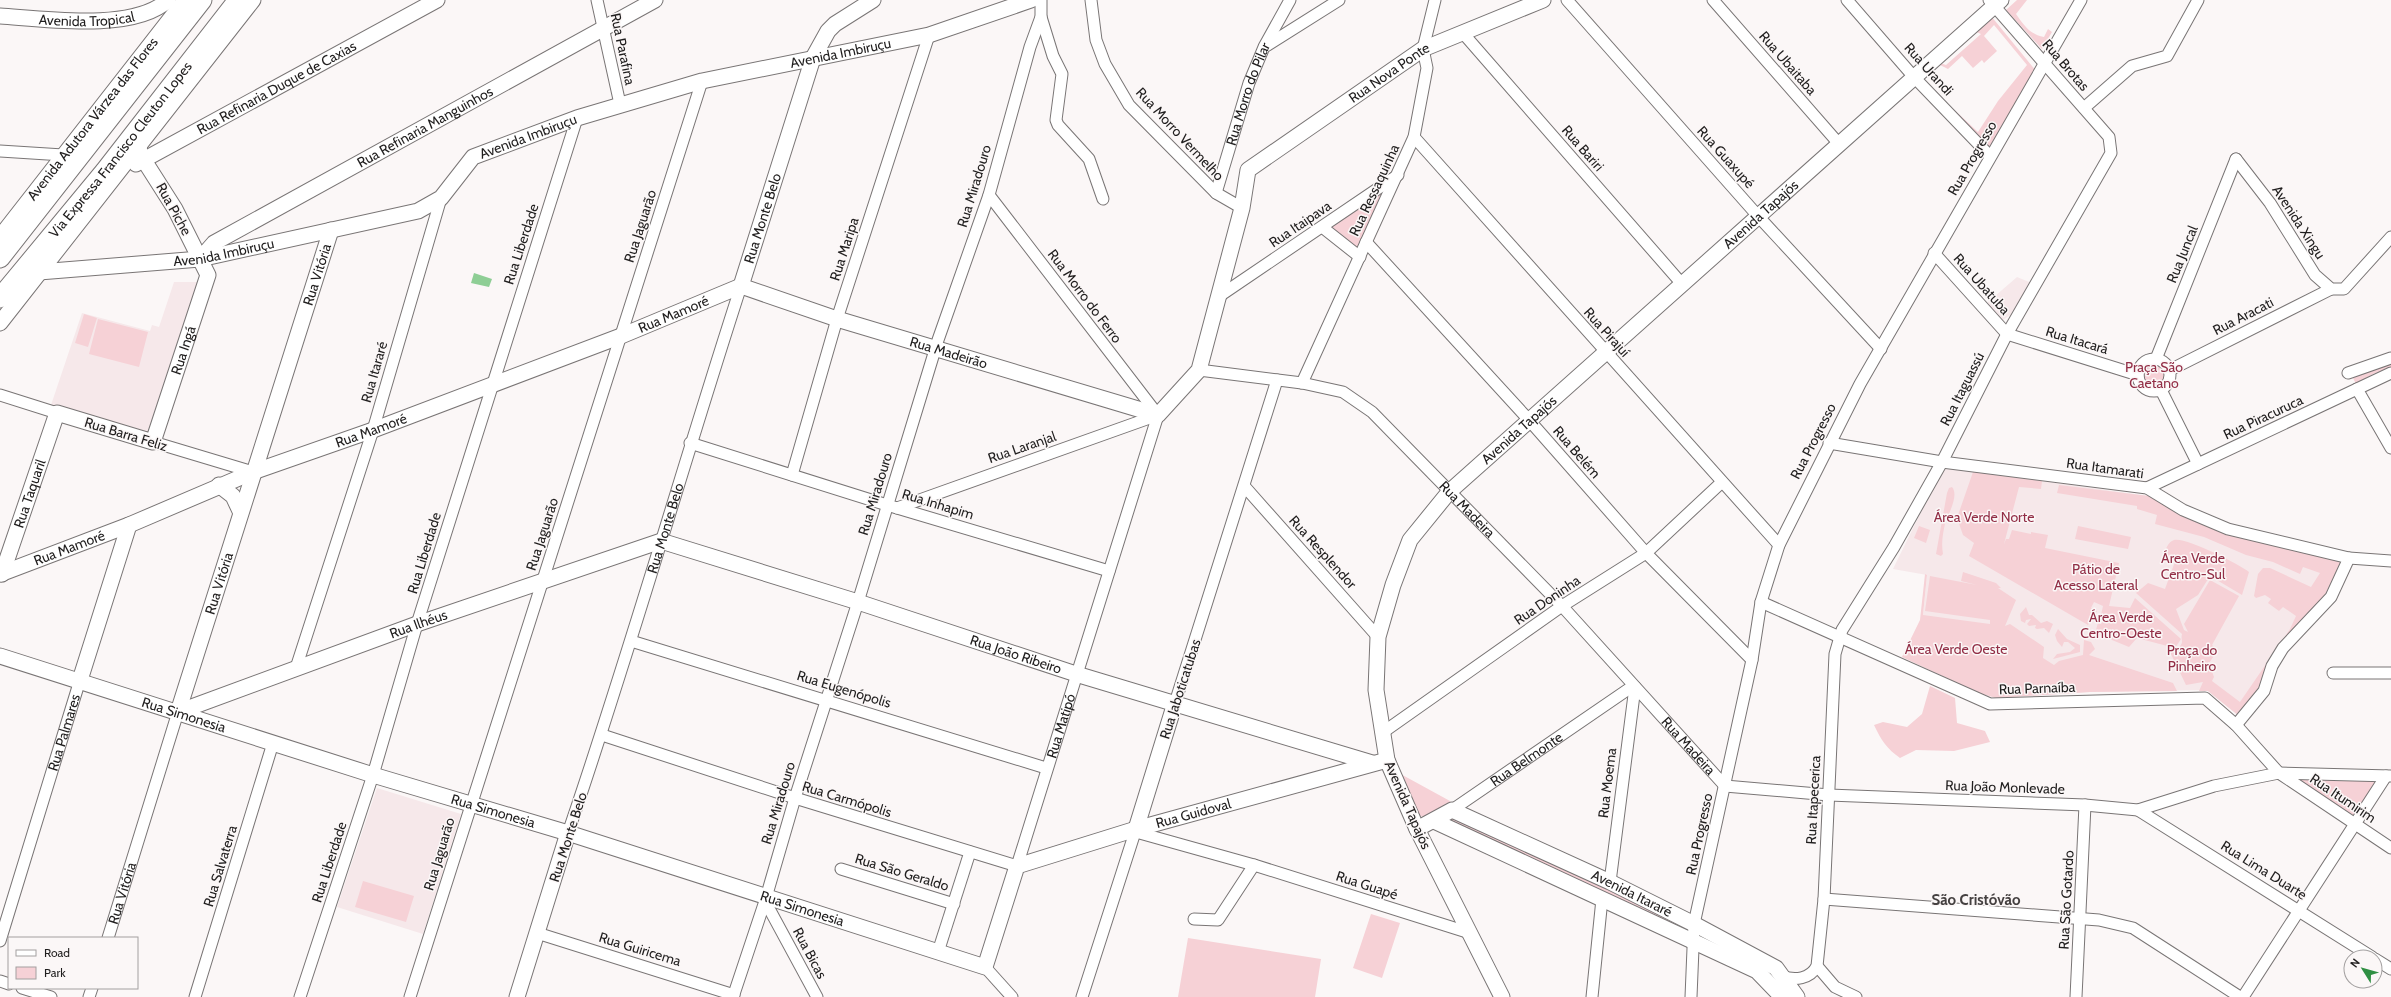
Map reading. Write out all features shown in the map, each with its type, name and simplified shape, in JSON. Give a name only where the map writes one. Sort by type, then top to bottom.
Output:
[{"type":"highway","name":"Via Expressa Francisco Cleuton Lopes","points":[[2,241],[202,0]]},
{"type":"highway","name":"Via Expressa Francisco Cleuton Lopes","points":[[0,299],[105,171],[238,0]]},
{"type":"highway","points":[[0,299],[39,272]]},
{"type":"street","name":"Avenida Adutora Várzea das Flores","points":[[2,241],[63,155],[185,0]]},
{"type":"street","points":[[0,323],[253,0]]},
{"type":"street","name":"Rua Refinaria Duque de Caxias","points":[[116,174],[145,160],[437,0]]},
{"type":"street","name":"Rua Parafina","points":[[598,0],[602,29],[620,104]]},
{"type":"street","name":"Rua Refinaria Manguinhos","points":[[200,259],[214,243],[654,0]]},
{"type":"street","name":"Rua Monte Belo","points":[[517,997],[568,833],[602,735],[632,641],[690,443],[742,286],[813,58],[828,31],[835,24],[873,0]]},
{"type":"street","name":"Avenida Imbiruçu","points":[[39,272],[200,259],[418,211],[441,198],[473,157],[577,118],[620,104],[702,81],[929,35],[1031,0]]},
{"type":"street","name":"Rua Miradouro","points":[[734,996],[766,899],[795,798],[826,699],[892,506],[937,348],[988,195],[1030,47],[1042,17],[1041,0]]},
{"type":"street","name":"Rua Morro Vermelho","points":[[1091,0],[1096,40],[1105,64],[1129,105],[1216,193],[1242,208]]},
{"type":"street","name":"Rua Morro do Pilar","points":[[1216,193],[1249,83],[1264,47],[1290,0]]},
{"type":"street","points":[[1264,47],[1339,0]]},
{"type":"street","name":"Rua Ressaquinha","points":[[1302,383],[1414,137],[1427,68],[1423,49],[1435,0]]},
{"type":"street","name":"Rua Nova Ponte","points":[[1242,208],[1248,170],[1423,49],[1543,0]]},
{"type":"street","name":"Rua Guaxupé","points":[[1567,0],[1758,216],[1881,349]]},
{"type":"street","name":"Rua Ubaitaba","points":[[1714,0],[1840,145]]},
{"type":"street","name":"Rua Urandi","points":[[1847,0],[1915,78],[1990,156]]},
{"type":"street","name":"Rua Progresso","points":[[1691,997],[1695,942],[1694,924],[1752,660],[1761,602],[1779,544],[1860,384],[1934,253],[2081,0]]},
{"type":"street","points":[[2084,108],[2132,66],[2166,56],[2198,0]]},
{"type":"street","name":"Avenida Tapajós","points":[[1502,997],[1417,828],[1387,760],[1376,690],[1378,637],[1393,585],[1410,540],[1449,492],[1915,78],[1995,2]]},
{"type":"street","name":"Rua Brotas","points":[[1995,2],[2044,63],[2109,137],[2111,154]]},
{"type":"street","points":[[163,5],[166,24]]},
{"type":"street","name":"Avenida Tropical","points":[[0,16],[59,21],[122,19],[140,16],[163,5]]},
{"type":"street","points":[[1042,17],[1053,56],[1062,74],[1056,120],[1058,125],[1089,159],[1103,199]]},
{"type":"street","name":"Rua Bariri","points":[[1462,32],[1682,284]]},
{"type":"street","name":"Rua Maripa","points":[[792,474],[837,319],[929,35]]},
{"type":"street","name":"Rua Jaguarão","points":[[410,997],[470,804],[543,581],[702,81]]},
{"type":"street","name":"Rua Liberdade","points":[[300,997],[373,775],[417,624],[577,118]]},
{"type":"street","name":"Rua Pirajuí","points":[[1414,137],[1605,352],[1779,544]]},
{"type":"street","name":"Rua Piche","points":[[139,145],[140,154],[175,209],[200,259]]},
{"type":"street","points":[[0,151],[63,155]]},
{"type":"street","name":"Rua Itaguassú","points":[[1839,637],[1894,547],[1942,462],[2007,334],[2111,154]]},
{"type":"street","name":"Avenida Xingu","points":[[2236,159],[2270,203],[2315,275],[2331,289]]},
{"type":"street","name":"Rua Juncal","points":[[2156,359],[2236,159]]},
{"type":"street","name":"Rua Itaipava","points":[[1218,297],[1398,174]]},
{"type":"street","name":"Rua Morro do Ferro","points":[[988,195],[1158,415]]},
{"type":"street","name":"Rua Itararé","points":[[296,668],[373,430],[441,198]]},
{"type":"street","points":[[1158,415],[1199,370],[1242,208]]},
{"type":"street","points":[[1322,227],[1360,257]]},
{"type":"street","name":"Rua Vitória","points":[[108,937],[240,512],[331,230]]},
{"type":"street","points":[[2331,289],[2344,289],[2391,237]]},
{"type":"street","name":"Rua Belém","points":[[1366,242],[1529,420],[1646,553],[1752,660]]},
{"type":"street","name":"Rua Ubatuba","points":[[1934,253],[2007,334]]},
{"type":"street","name":"Rua Ingá","points":[[153,442],[208,275],[200,259]]},
{"type":"street","name":"Rua Madeirão","points":[[742,286],[837,319],[1158,415]]},
{"type":"street","name":"Rua Mamoré","points":[[1,574],[129,525],[219,485],[373,430],[742,286]]},
{"type":"street","name":"Rua Aracati","points":[[2170,370],[2331,289]]},
{"type":"street","name":"Rua Itacará","points":[[2007,334],[2138,375]]},
{"type":"street","points":[[2348,373],[2391,358]]},
{"type":"street","points":[[2151,359],[2156,359],[2164,363],[2170,370],[2168,384],[2161,390],[2150,392],[2140,383],[2138,375],[2142,365],[2151,359]]},
{"type":"street","name":"Rua Madeira","points":[[1199,370],[1302,383],[1342,392],[1372,412],[1562,606],[1725,786]]},
{"type":"street","name":"Rua Piracuruca","points":[[2147,488],[2357,389],[2373,380],[2391,373]]},
{"type":"street","name":"Rua Jaboticatubas","points":[[1082,997],[1245,487],[1277,380]]},
{"type":"street","points":[[2357,389],[2391,448]]},
{"type":"street","points":[[2161,390],[2198,464]]},
{"type":"street","name":"Rua Barra Feliz","points":[[0,395],[253,472]]},
{"type":"street","name":"Rua Taquaril","points":[[1,574],[57,412]]},
{"type":"street","name":"Rua Laranjal","points":[[892,506],[1158,415]]},
{"type":"street","name":"Rua Matipó","points":[[985,967],[1046,768],[1158,415]]},
{"type":"street","name":"Rua Inhapim","points":[[690,443],[892,506],[1109,571]]},
{"type":"street","name":"Rua Itamarati","points":[[1829,443],[1942,462],[2147,488],[2183,510],[2228,529],[2349,558],[2391,561]]},
{"type":"street","name":"Rua Doninha","points":[[1382,733],[1562,606],[1646,553],[1722,482]]},
{"type":"street","points":[[219,485],[233,496],[240,512]]},
{"type":"street","name":"Rua Resplendor","points":[[1245,487],[1378,637]]},
{"type":"street","name":"Rua Palmares","points":[[0,941],[129,525]]},
{"type":"street","name":"Rua Ilhéus","points":[[178,712],[201,710],[296,668],[417,624],[661,541]]},
{"type":"street","name":"Rua João Ribeiro","points":[[661,541],[858,602],[1076,674],[1372,763]]},
{"type":"street","points":[[2236,725],[2264,691],[2272,666],[2283,648],[2331,597],[2349,558]]},
{"type":"street","name":"Rua Parnaíba","points":[[1761,602],[1990,704],[2205,698],[2236,725],[2279,773]]},
{"type":"street","name":"Rua Itapecerica","points":[[1817,966],[1824,900],[1835,654],[1839,637]]},
{"type":"street","name":"Rua Eugenópolis","points":[[632,641],[826,699],[1046,768]]},
{"type":"street","name":"Rua Simonesia","points":[[0,656],[178,712],[201,710],[274,743],[373,775],[568,833],[766,899],[985,967]]},
{"type":"street","points":[[2333,673],[2391,673]]},
{"type":"street","points":[[185,687],[201,710]]},
{"type":"street","name":"Rua Belmonte","points":[[1417,828],[1434,821],[1452,810],[1634,687]]},
{"type":"street","name":"Rua Moema","points":[[1610,882],[1634,687]]},
{"type":"street","name":"Rua Carmópolis","points":[[602,735],[795,798],[1016,866]]},
{"type":"street","name":"Rua Salvaterra","points":[[195,997],[274,743]]},
{"type":"street","points":[[1327,776],[1334,763],[1330,750]]},
{"type":"street","name":"Rua Guidoval","points":[[1016,866],[1372,763],[1387,760]]},
{"type":"street","name":"Rua João Monlevade","points":[[1725,786],[1829,795],[2085,805],[2138,810],[2214,786],[2279,773],[2388,776]]},
{"type":"street","name":"Rua Itumirim","points":[[2279,773],[2353,824],[2391,848]]},
{"type":"street","points":[[2243,997],[2353,824],[2388,776]]},
{"type":"street","name":"Rua São Gotardo","points":[[2076,997],[2085,805]]},
{"type":"street","name":"Avenida Itararé","points":[[1452,810],[1610,882],[1694,924],[1776,968],[1797,997]]},
{"type":"street","name":"Rua Lima Duarte","points":[[2138,810],[2360,949]]},
{"type":"street","name":"Avenida Itararé","points":[[1434,821],[1757,971],[1782,997]]},
{"type":"street","name":"Rua Guapé","points":[[1136,831],[1254,865],[1470,933]]},
{"type":"street","points":[[938,952],[970,852]]},
{"type":"street","points":[[1194,918],[1218,920],[1254,865]]},
{"type":"street","name":"Rua São Geraldo","points":[[841,869],[954,904]]},
{"type":"street","name":"Rua Bicas","points":[[766,899],[817,997]]},
{"type":"street","points":[[1592,997],[1602,899]]},
{"type":"street","points":[[1824,900],[2099,920],[2133,928],[2240,997]]},
{"type":"street","name":"Rua Guiricema","points":[[537,933],[734,996]]},
{"type":"street","points":[[1782,976],[1793,980],[1814,972],[1817,966],[1835,987],[1856,997]]},
{"type":"street","points":[[985,967],[1012,997]]},
{"type":"street","points":[[25,989],[51,997]]},
{"type":"shaded area","points":[[474,273],[492,279],[489,287],[471,283]]},
{"type":"shaded area","points":[[2017,277],[2034,284],[2016,311],[2003,320],[1987,303]]},
{"type":"shaded area","points":[[174,282],[198,282],[151,439],[51,405],[82,313],[150,331],[152,325],[159,327]]},
{"type":"shaded area","points":[[1943,467],[2149,496],[2188,519],[2343,561],[2331,590],[2239,716],[2208,691],[2200,690],[2090,692],[1996,698],[1979,693],[1902,657],[1923,615],[1927,575],[1893,569]]},
{"type":"shaded area","points":[[377,788],[461,814],[423,934],[337,907]]},
{"type":"green space","points":[[2017,0],[2027,0],[2016,14],[2027,28],[2035,34],[2044,37],[2048,29],[2052,32],[2042,49],[2006,10]]},
{"type":"green space","points":[[1991,16],[2036,71],[1992,147],[1985,145],[1946,104],[1947,103],[1978,132],[1998,101],[2027,65],[1994,25],[1984,36],[1997,51],[1984,63],[1982,60],[1973,68],[1962,56],[1948,69],[1938,64],[1940,63],[1946,65],[1981,34],[1974,31]]},
{"type":"green space","points":[[1395,178],[1359,255],[1326,228]]},
{"type":"green space","points":[[84,314],[97,318],[88,347],[75,343]]},
{"type":"green space","points":[[98,319],[148,332],[139,367],[89,354]]},
{"type":"green space","name":"Praça São Caetano","points":[[2154,362],[2164,366],[2168,376],[2164,386],[2154,390],[2144,386],[2140,376],[2144,366]]},
{"type":"green space","points":[[2391,362],[2391,367],[2373,374],[2356,384],[2353,378],[2368,370]]},
{"type":"green space","points":[[1973,472],[2042,481],[2041,489],[2019,487],[2004,544],[2006,539],[2009,539],[2012,530],[2031,534],[2031,532],[2048,535],[2045,548],[2119,563],[2109,606],[2130,608],[2135,598],[2181,639],[2175,648],[2137,638],[2129,647],[2095,633],[2098,623],[2101,624],[2105,617],[2101,615],[2103,606],[2094,602],[2091,608],[2097,611],[2088,625],[1969,556],[1974,543],[1963,535],[1957,518]]},
{"type":"green space","points":[[2059,485],[2149,496],[2188,519],[2341,561],[2325,595],[2239,716],[2208,691],[2199,691],[2203,682],[2186,685],[2168,648],[2176,650],[2179,647],[2182,643],[2182,634],[2136,593],[2148,583],[2165,589],[2176,559],[2163,555],[2169,544],[2174,540],[2180,540],[2200,547],[2235,563],[2249,572],[2242,595],[2210,576],[2198,595],[2176,609],[2184,630],[2188,632],[2184,624],[2210,580],[2239,596],[2212,645],[2218,650],[2209,663],[2214,677],[2212,681],[2240,702],[2290,629],[2296,616],[2283,607],[2279,611],[2268,603],[2271,599],[2265,595],[2256,598],[2254,596],[2258,574],[2263,568],[2270,568],[2311,587],[2320,573],[2303,567],[2300,574],[2273,562],[2246,555],[2204,537],[2155,524],[2157,515],[2137,509],[2137,506],[2057,493]]},
{"type":"green space","points":[[1952,487],[1954,491],[1954,501],[1945,524],[1942,542],[1943,554],[1941,556],[1936,554],[1947,493],[1949,488]]},
{"type":"green space","points":[[1919,526],[1930,530],[1926,543],[1914,538]]},
{"type":"green space","points":[[2078,526],[2131,537],[2128,549],[2075,539]]},
{"type":"green space","name":"Área Verde Oeste","points":[[1963,572],[1996,583],[2001,588],[1998,588],[2016,600],[2005,626],[2010,624],[2044,647],[2043,658],[2054,665],[2059,661],[2083,655],[2084,640],[2091,642],[2095,649],[2089,655],[2173,683],[2177,691],[2090,692],[1996,698],[1979,693],[1902,657],[1920,620],[1925,574],[1927,575],[1923,615],[1990,624],[1990,620],[1925,611],[1930,576],[1977,585],[1961,581]]},
{"type":"green space","points":[[2026,607],[2029,615],[2032,615],[2041,623],[2047,621],[2053,624],[2049,633],[2044,628],[2035,628],[2036,625],[2029,626],[2027,624],[2031,619],[2026,620],[2025,623],[2021,621],[2020,614]]},
{"type":"green space","points":[[2058,629],[2067,639],[2080,645],[2080,652],[2053,659],[2057,654],[2070,652],[2075,648],[2068,642],[2064,642],[2062,647],[2057,641],[2055,635]]},
{"type":"green space","points":[[1930,686],[1955,698],[1957,723],[1985,731],[1990,742],[1954,751],[1916,750],[1900,758],[1891,751],[1882,740],[1874,725],[1883,722],[1907,727],[1922,714]]},
{"type":"green space","points":[[1397,772],[1450,801],[1458,817],[1685,925],[1683,933],[1453,821],[1419,816]]},
{"type":"green space","points":[[2286,776],[2382,777],[2351,820]]},
{"type":"green space","points":[[363,881],[414,896],[406,922],[355,907]]},
{"type":"green space","points":[[1371,914],[1400,923],[1382,978],[1353,968]]},
{"type":"green space","points":[[1188,938],[1321,959],[1315,997],[1178,997]]},
{"type":"district","name":"São Cristóvão","points":[[1976,900]]},
{"type":"park label","name":"Área Verde Norte","points":[[1984,517]]},
{"type":"park label","name":"Área Verde Centro-Sul","points":[[2193,566]]},
{"type":"park label","name":"Pátio de Acesso Lateral","points":[[2096,578]]},
{"type":"park label","name":"Área Verde Centro-Oeste","points":[[2121,626]]},
{"type":"park label","name":"Praça do Pinheiro","points":[[2192,658]]}]
